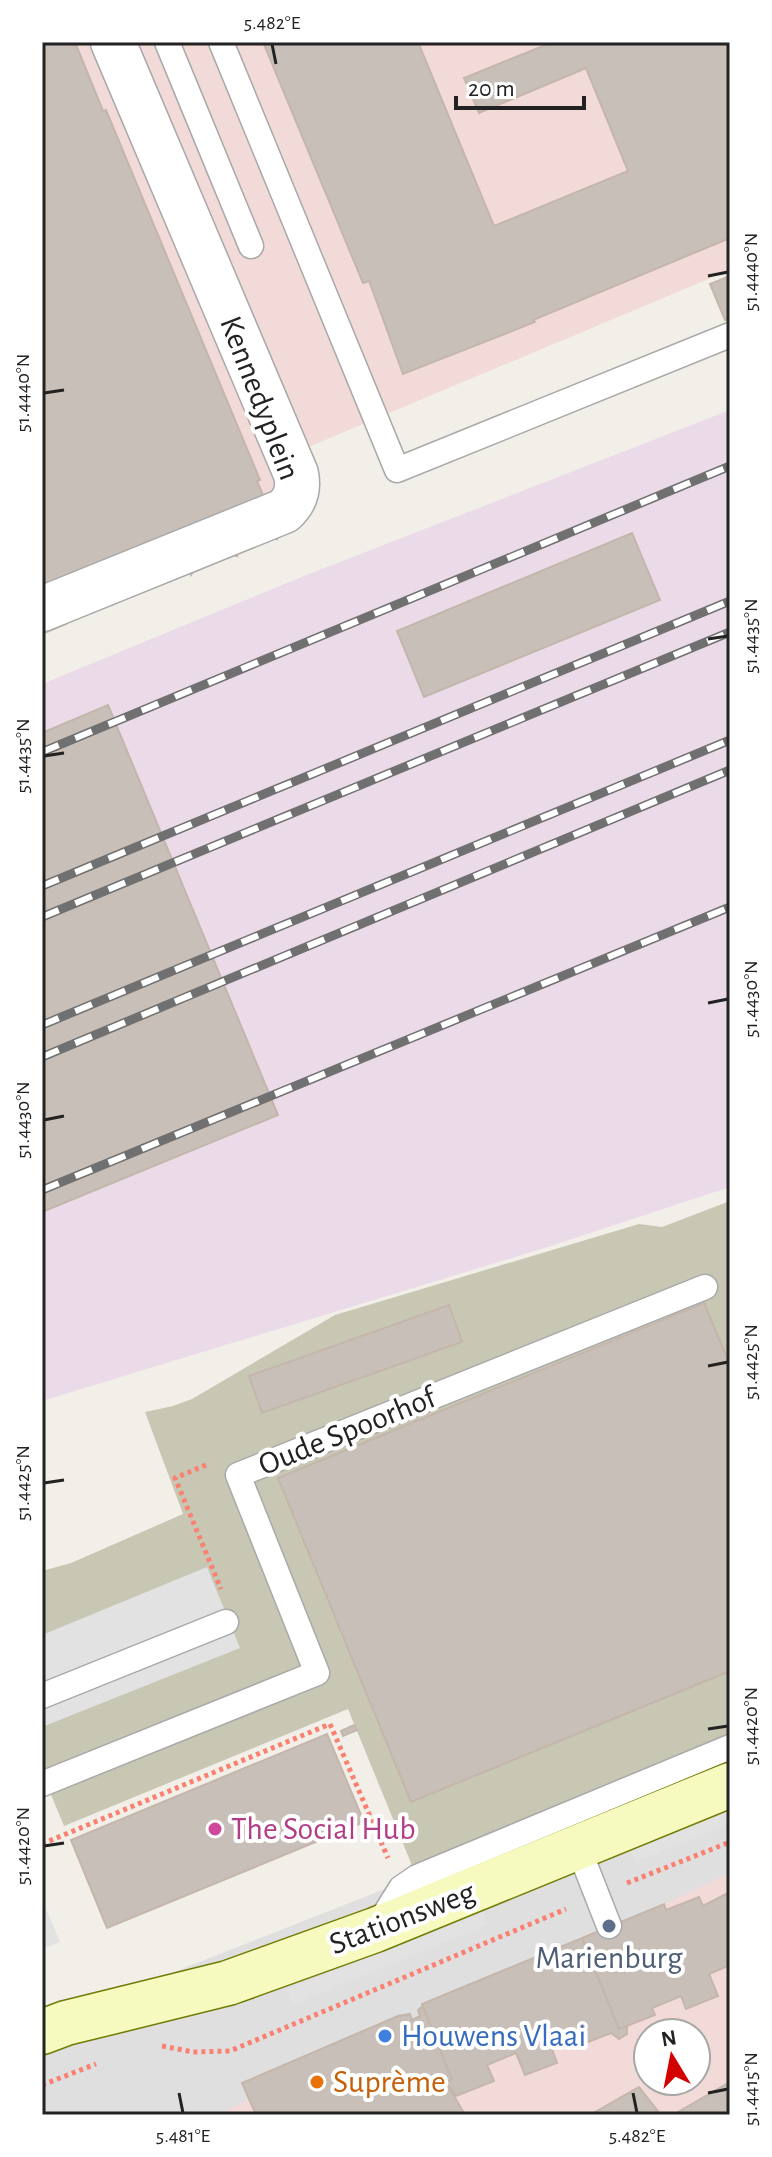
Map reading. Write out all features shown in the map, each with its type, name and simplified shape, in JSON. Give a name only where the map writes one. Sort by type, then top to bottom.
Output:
[{"type":"street","name":"Kennedyplein","points":[[42,609],[284,511],[297,493],[296,474],[113,42]]},
{"type":"street","name":"Stationsweg","points":[[54,2027],[228,1983],[375,1930],[730,1785]]},
{"type":"lane","points":[[167,42],[251,246]]},
{"type":"lane","points":[[221,42],[397,470],[730,335]]},
{"type":"lane","name":"Oude Spoorhof","points":[[42,1784],[317,1673],[238,1475],[705,1287]]},
{"type":"lane","points":[[42,1696],[226,1622]]},
{"type":"lane","points":[[375,1930],[401,1888],[417,1877],[730,1747]]},
{"type":"lane","points":[[578,1847],[609,1926]]},
{"type":"path","points":[[42,1844],[330,1724],[401,1888]]},
{"type":"path","name":"Stationsweg","points":[[146,2043],[193,2052],[230,2051],[730,1842]]},
{"type":"path","points":[[42,2085],[98,2063]]},
{"type":"shaded area","points":[[42,42],[730,42],[730,270],[306,448],[277,503],[42,600]]},
{"type":"shaded area","points":[[730,410],[730,1187],[548,1247],[42,1401],[42,684],[304,576]]},
{"type":"shaded area","points":[[730,1201],[730,1757],[420,1885],[348,1709],[64,1826],[42,1773],[42,1571],[71,1563],[183,1514],[145,1412],[192,1399],[335,1315],[639,1224],[662,1227]]},
{"type":"shaded area","points":[[207,1567],[240,1648],[42,1727],[42,1635]]},
{"type":"shaded area","points":[[730,1753],[730,2115],[42,2115],[42,2024]]},
{"type":"shaded area","points":[[730,1806],[730,1823],[635,1862],[629,1848]]},
{"type":"shaded area","points":[[730,1873],[730,2115],[216,2115]]},
{"type":"shaded area","points":[[42,1899],[60,1942],[42,1949]]},
{"type":"shaded area","points":[[482,1909],[488,1924],[293,2004],[287,1990]]},
{"type":"building","points":[[42,42],[75,42],[260,480],[257,481],[280,535],[277,539],[191,575],[188,569],[65,621],[66,624],[42,634]]},
{"type":"building","points":[[263,42],[418,42],[494,226],[628,171],[586,68],[479,113],[464,78],[553,42],[730,42],[730,238],[533,320],[535,322],[403,374],[369,281],[363,283]]},
{"type":"building","points":[[730,276],[730,318],[725,320],[710,284]]},
{"type":"building","points":[[632,533],[660,600],[424,697],[397,631]]},
{"type":"building","points":[[108,705],[278,1115],[42,1212],[42,733]]},
{"type":"building","points":[[704,1303],[730,1365],[730,1671],[411,1802],[278,1478]]},
{"type":"building","points":[[449,1305],[462,1342],[262,1413],[249,1376]]},
{"type":"building","points":[[354,1725],[357,1730],[343,1736],[341,1731]]},
{"type":"building","points":[[327,1734],[364,1822],[107,1928],[71,1840]]},
{"type":"building","points":[[730,1892],[730,1965],[709,1974],[718,1996],[686,2009],[681,1996],[652,2008],[655,2015],[632,2017],[632,2024],[619,2029],[582,1938],[664,1904],[666,1910],[699,1897],[703,1906]]},
{"type":"building","points":[[582,1938],[619,2029],[627,2026],[627,2034],[619,2039],[611,2033],[583,2044],[580,2037],[552,2049],[557,2063],[525,2075],[516,2053],[487,2065],[494,2081],[456,2096],[446,2082],[452,2080],[422,2004]]},
{"type":"building","points":[[423,2006],[452,2080],[446,2082],[465,2115],[256,2115],[242,2083],[398,2016],[410,2014],[412,2020],[420,2016],[418,2010]]},
{"type":"building","points":[[730,2082],[730,2115],[673,2115],[704,2097],[712,2097],[712,2092]]},
{"type":"building","points":[[632,2091],[632,2097],[647,2097],[661,2115],[590,2115]]},
{"type":"railway","points":[[42,752],[730,466]]},
{"type":"railway","points":[[42,886],[730,601]]},
{"type":"railway","points":[[42,917],[730,632]]},
{"type":"railway","points":[[42,1025],[730,740]]},
{"type":"railway","points":[[42,1057],[730,770]]},
{"type":"railway","points":[[42,1190],[730,907]]},
{"type":"place","name":"The Social Hub","points":[[215,1829]]},
{"type":"place","name":"Marienburg","points":[[609,1926]]},
{"type":"place","name":"Houwens Vlaai","points":[[385,2036]]},
{"type":"place","name":"Suprème","points":[[317,2082]]}]
